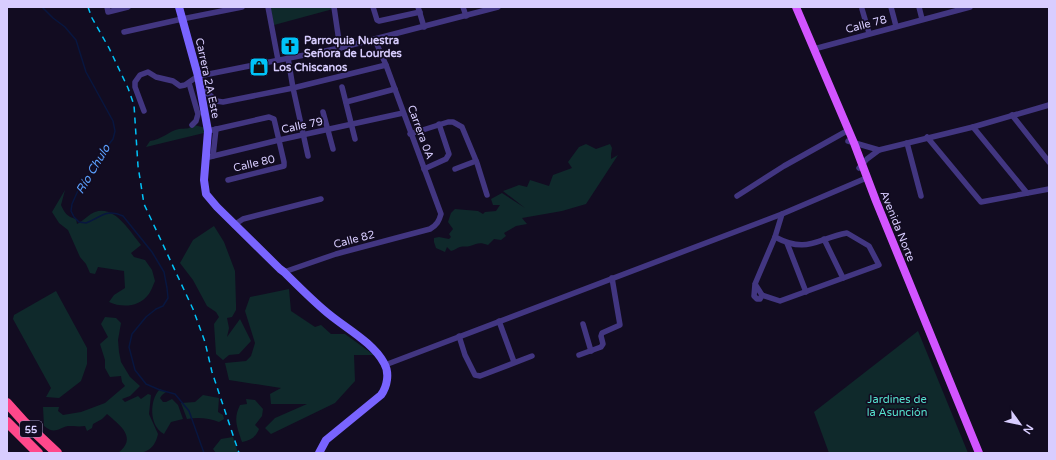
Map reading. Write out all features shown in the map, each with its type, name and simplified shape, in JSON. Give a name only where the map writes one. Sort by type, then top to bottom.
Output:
[{"type":"highway","name":"55","points":[[7,403],[25,423],[57,453]]},
{"type":"highway","name":"55","points":[[7,422],[38,453]]},
{"type":"main road","name":"Avenida Norte","points":[[792,7],[845,132],[851,142]]},
{"type":"main road","name":"Avenida Norte","points":[[796,7],[975,453]]},
{"type":"main road","name":"Avenida Norte","points":[[860,167],[979,453]]},
{"type":"street","points":[[107,7],[108,12],[126,7]]},
{"type":"street","name":"Carrera 2A Este","points":[[179,7],[212,130],[209,157],[204,180],[206,194],[217,208],[282,271],[325,311],[378,353],[386,365]]},
{"type":"street","points":[[124,32],[221,9],[242,7]]},
{"type":"street","points":[[268,7],[278,60]]},
{"type":"street","points":[[334,7],[340,48]]},
{"type":"street","points":[[373,7],[377,20],[379,21],[419,9],[424,27]]},
{"type":"street","points":[[463,7],[466,16]]},
{"type":"street","points":[[144,111],[135,87],[135,82],[140,75],[148,72],[156,77],[173,81],[180,86],[189,83],[198,76],[375,40],[498,7]]},
{"type":"street","points":[[891,7],[896,26]]},
{"type":"street","points":[[919,7],[922,19]]},
{"type":"street","name":"Calle 78","points":[[814,49],[949,10],[970,7]]},
{"type":"street","points":[[862,8],[869,33]]},
{"type":"street","name":"Carrera 0A","points":[[375,40],[404,112],[410,134],[441,214],[435,226],[430,228]]},
{"type":"street","points":[[288,58],[292,88],[308,156]]},
{"type":"street","points":[[201,90],[210,94],[216,101],[219,102],[292,88],[386,65]]},
{"type":"street","points":[[189,83],[198,114],[196,121],[192,125]]},
{"type":"street","points":[[342,87],[355,139]]},
{"type":"street","points":[[346,102],[395,89]]},
{"type":"street","points":[[860,167],[878,150],[973,127],[1049,105]]},
{"type":"street","points":[[323,112],[333,149]]},
{"type":"street","name":"Calle 79","points":[[209,157],[404,112]]},
{"type":"street","points":[[1012,115],[1049,162]]},
{"type":"street","points":[[212,130],[273,117],[279,140]]},
{"type":"street","points":[[410,134],[448,122],[453,122],[462,127],[476,161],[487,195]]},
{"type":"street","points":[[424,169],[446,159],[449,154],[439,124]]},
{"type":"street","points":[[973,127],[1027,193]]},
{"type":"street","points":[[737,196],[784,166],[845,132]]},
{"type":"street","points":[[927,138],[981,202],[1049,189]]},
{"type":"street","name":"Calle 80","points":[[228,180],[282,167],[284,165],[279,140]]},
{"type":"street","points":[[851,142],[878,150]]},
{"type":"street","points":[[907,143],[921,196]]},
{"type":"street","points":[[455,169],[476,161]]},
{"type":"street","points":[[319,453],[326,440],[381,395],[386,387],[388,374],[386,365],[782,214],[864,179]]},
{"type":"street","points":[[234,225],[243,219],[321,199]]},
{"type":"street","points":[[775,237],[787,243],[799,245],[811,244],[834,235],[847,233],[869,246],[879,265],[780,301],[762,295],[755,284],[775,237],[782,214]]},
{"type":"street","name":"Calle 82","points":[[282,271],[336,254],[430,228]]},
{"type":"street","points":[[824,239],[843,278]]},
{"type":"street","points":[[787,243],[806,292]]},
{"type":"street","points":[[579,354],[602,347],[603,344],[601,336],[603,332],[620,325],[612,278]]},
{"type":"street","points":[[499,321],[514,362]]},
{"type":"street","points":[[583,324],[591,351]]},
{"type":"street","points":[[459,336],[465,355],[475,375],[480,376],[532,356]]},
{"type":"green space","points":[[270,7],[333,7],[333,9],[274,25]]},
{"type":"green space","points":[[194,125],[206,128],[208,132],[146,147],[150,141],[158,139],[175,130],[188,128]]},
{"type":"green space","points":[[586,144],[596,149],[610,144],[612,148],[611,159],[618,155],[586,204],[562,211],[522,218],[527,224],[516,226],[504,233],[506,236],[501,240],[494,239],[488,245],[479,243],[460,247],[451,251],[447,247],[445,252],[436,248],[434,238],[439,237],[449,239],[451,237],[449,234],[453,229],[448,222],[451,213],[455,209],[478,211],[483,214],[485,212],[496,211],[500,205],[493,205],[491,199],[502,193],[525,208],[503,191],[519,185],[527,187],[530,180],[549,186],[553,175],[572,168],[568,162],[579,147]]},
{"type":"green space","points":[[65,190],[61,205],[66,214],[76,219],[77,224],[95,212],[109,212],[127,227],[141,245],[131,253],[134,257],[145,260],[152,270],[155,281],[150,292],[140,302],[125,306],[109,302],[114,295],[125,288],[124,271],[98,267],[95,274],[90,273],[86,264],[80,257],[68,230],[59,223],[52,212]]},
{"type":"green space","points":[[214,226],[224,242],[235,271],[236,310],[232,317],[227,318],[229,328],[227,337],[240,319],[251,341],[239,354],[229,355],[223,360],[216,354],[214,324],[219,317],[216,312],[207,306],[193,280],[180,263],[193,240]]},
{"type":"green space","points":[[289,289],[291,311],[315,327],[321,325],[331,334],[345,334],[374,355],[354,355],[355,381],[335,403],[271,434],[265,428],[275,418],[307,404],[271,404],[270,394],[281,388],[229,380],[225,363],[246,361],[251,356],[255,343],[245,311],[250,297]]},
{"type":"green space","points":[[56,291],[87,348],[87,364],[81,381],[59,398],[46,397],[51,388],[13,319],[14,315]]},
{"type":"green space","points":[[105,317],[116,318],[121,323],[118,340],[121,362],[130,377],[140,386],[130,396],[122,399],[125,402],[138,396],[141,399],[148,394],[151,395],[149,414],[158,434],[152,447],[143,452],[118,453],[127,442],[127,437],[121,427],[107,414],[93,424],[92,428],[87,431],[85,426],[68,426],[51,430],[44,426],[43,407],[59,407],[58,411],[63,415],[81,412],[105,403],[125,386],[122,382],[121,376],[110,377],[105,368],[105,360],[100,344],[108,337],[101,324]]},
{"type":"green space","name":"Jardines de la Asunción","points":[[918,331],[968,453],[829,453],[814,412]]},
{"type":"green space","points":[[160,389],[166,392],[160,398],[163,402],[172,399],[178,405],[183,419],[171,422],[164,434],[156,425],[152,413],[152,406],[156,394]]},
{"type":"green space","points":[[203,395],[219,398],[218,412],[223,415],[224,419],[219,422],[203,418],[187,419],[181,403],[195,402]]},
{"type":"green space","points":[[246,399],[255,400],[263,409],[262,416],[255,425],[259,429],[256,434],[250,440],[242,442],[236,419],[240,405],[247,404]]},
{"type":"green space","points":[[233,437],[238,453],[216,453],[213,449],[221,439]]},
{"type":"waterway","name":"Río Chulo","points":[[42,7],[65,27],[76,40],[86,72],[113,121],[115,131],[113,139],[106,148],[89,178],[80,186],[72,204],[71,211],[79,222],[86,223],[108,213],[123,216],[152,252],[164,272],[168,298],[163,306],[156,309],[146,317],[132,334],[129,347],[135,370],[146,384],[175,394],[189,411],[204,453]]},
{"type":"railway","points":[[88,7],[92,18],[109,48],[128,88],[134,105],[138,166],[144,204],[193,309],[205,342],[212,372],[239,453]]},
{"type":"place","name":"Parroquia Nuestra Señora de Lourdes","points":[[290,46]]},
{"type":"place","name":"Los Chiscanos","points":[[259,67]]}]
